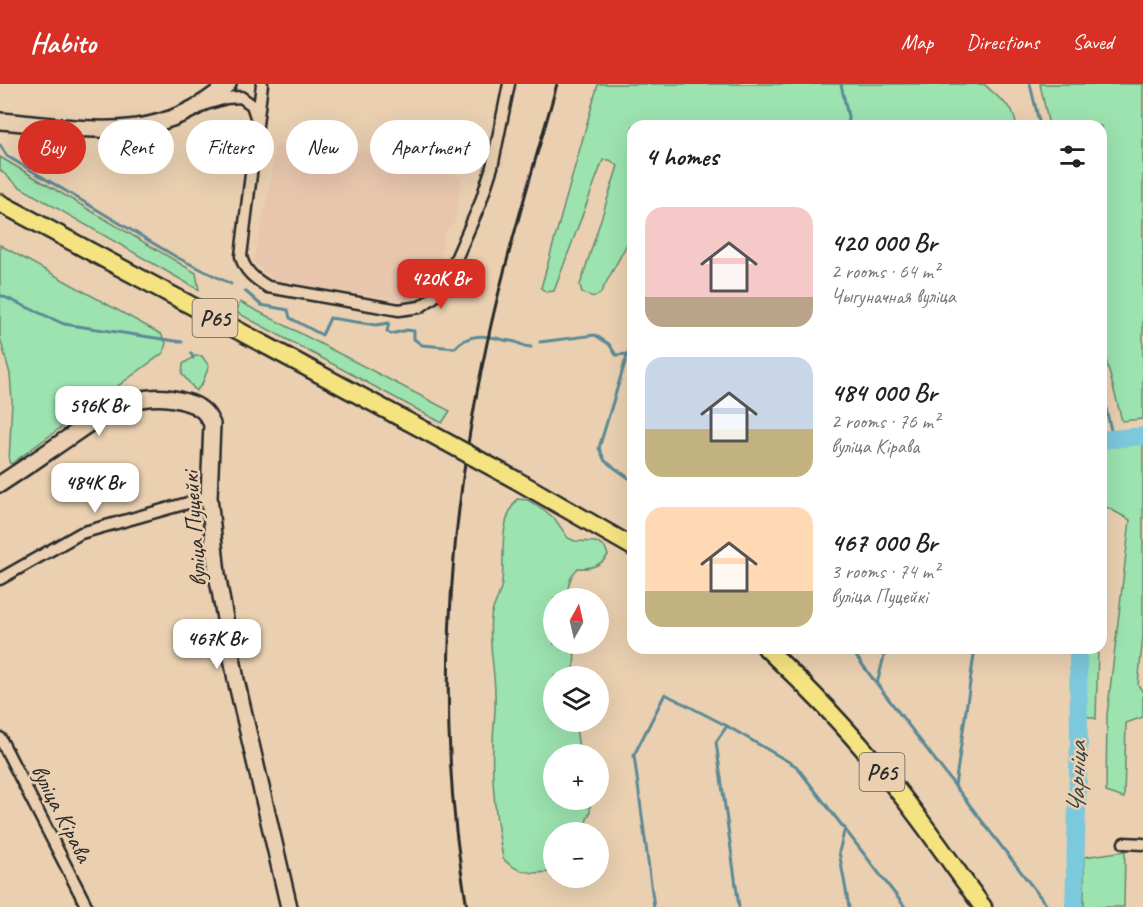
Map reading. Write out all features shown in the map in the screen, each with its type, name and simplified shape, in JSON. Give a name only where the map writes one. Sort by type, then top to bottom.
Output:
[{"type":"main road","name":"Р65","points":[[2,203],[516,480],[627,545]]},
{"type":"main road","name":"Р65","points":[[772,654],[851,735],[902,796],[983,907]]},
{"type":"street","points":[[199,106],[228,84]]},
{"type":"street","points":[[257,120],[262,84]]},
{"type":"street","points":[[251,174],[241,256],[246,268],[257,280],[268,287],[378,308],[410,310],[420,307],[434,297],[445,284],[480,204],[492,167],[509,84]]},
{"type":"street","points":[[1,121],[96,129],[141,128],[179,116],[199,106],[226,98],[241,97],[252,105],[257,120]]},
{"type":"street","name":"вуліца Пуцейкі","points":[[0,484],[111,409],[137,400],[155,397],[176,399],[192,404],[208,414],[212,424],[209,497],[217,574],[236,680],[289,907]]},
{"type":"street","points":[[0,579],[81,533],[209,497]]},
{"type":"street","name":"вуліца Кірава","points":[[0,738],[87,907]]},
{"type":"street","points":[[1124,843],[1143,844]]},
{"type":"shaded area","points":[[275,144],[286,146],[286,174],[358,174],[358,150],[370,154],[370,174],[447,174],[462,178],[455,222],[444,233],[438,280],[414,297],[402,301],[274,280],[253,262],[271,174],[274,174]]},
{"type":"green space","points":[[598,84],[984,84],[1012,110],[1015,120],[627,120],[627,244],[600,294],[594,297],[582,293],[580,285],[618,166],[610,160],[603,160],[554,291],[546,292],[541,288]]},
{"type":"green space","points":[[1040,84],[1143,84],[1143,419],[1122,421],[1107,364],[1107,120],[1048,120]]},
{"type":"green space","points":[[0,157],[18,168],[18,174],[29,174],[196,273],[199,290],[18,186],[0,170]]},
{"type":"green space","points":[[0,245],[161,334],[166,343],[163,353],[11,464],[9,462],[12,401],[10,374],[0,338]]},
{"type":"green space","points":[[240,302],[450,411],[442,423],[236,312]]},
{"type":"green space","points":[[195,356],[202,356],[209,366],[202,384],[196,391],[182,374],[183,364]]},
{"type":"green space","points":[[1143,443],[1143,636],[1138,685],[1143,692],[1143,717],[1126,723],[1124,798],[1106,792],[1107,715],[1130,520],[1107,507],[1107,446]]},
{"type":"green space","points":[[517,499],[528,500],[555,519],[568,538],[575,541],[596,542],[605,547],[608,555],[595,566],[578,568],[571,578],[569,588],[543,588],[543,654],[575,654],[574,666],[543,666],[543,732],[577,732],[578,744],[543,744],[543,810],[590,810],[590,812],[586,822],[543,822],[543,873],[540,873],[519,870],[503,858],[493,787],[495,685],[490,636],[491,617],[501,587],[505,529],[511,509]]},
{"type":"green space","points":[[1083,654],[1098,654],[1096,719],[1083,715]]},
{"type":"green space","points":[[1125,851],[1124,907],[1084,907],[1084,857]]},
{"type":"waterway","points":[[841,84],[849,120]]},
{"type":"waterway","points":[[1030,84],[1039,120]]},
{"type":"waterway","points":[[0,145],[7,156],[178,258],[231,284]]},
{"type":"waterway","points":[[245,291],[261,305],[288,310],[290,318],[322,335],[330,318],[376,325],[389,323],[387,331],[391,334],[407,330],[414,331],[414,339],[422,345],[455,348],[465,340],[484,336],[531,347]]},
{"type":"waterway","points":[[0,295],[64,324],[182,342]]},
{"type":"waterway","points":[[540,342],[595,335],[609,344],[616,355],[627,354]]},
{"type":"waterway","points":[[191,353],[193,358]]},
{"type":"waterway","points":[[627,356],[599,448],[605,461],[627,477]]},
{"type":"waterway","points":[[1107,413],[1113,439]]},
{"type":"waterway","name":"Чарніца","points":[[1107,439],[1143,436]]},
{"type":"waterway","points":[[854,654],[876,683]]},
{"type":"waterway","points":[[884,654],[877,684],[955,786]]},
{"type":"waterway","points":[[974,654],[955,786],[1048,907]]},
{"type":"waterway","name":"Чарніца","points":[[1074,907],[1079,742],[1078,654]]},
{"type":"waterway","points":[[654,907],[634,755],[665,694],[727,726],[796,766],[905,907]]},
{"type":"waterway","points":[[727,726],[716,742],[739,907]]},
{"type":"waterway","points":[[845,828],[839,852],[849,907]]},
{"type":"railway","points":[[467,907],[457,837],[448,696],[454,553],[473,412],[494,310],[557,84]]}]
